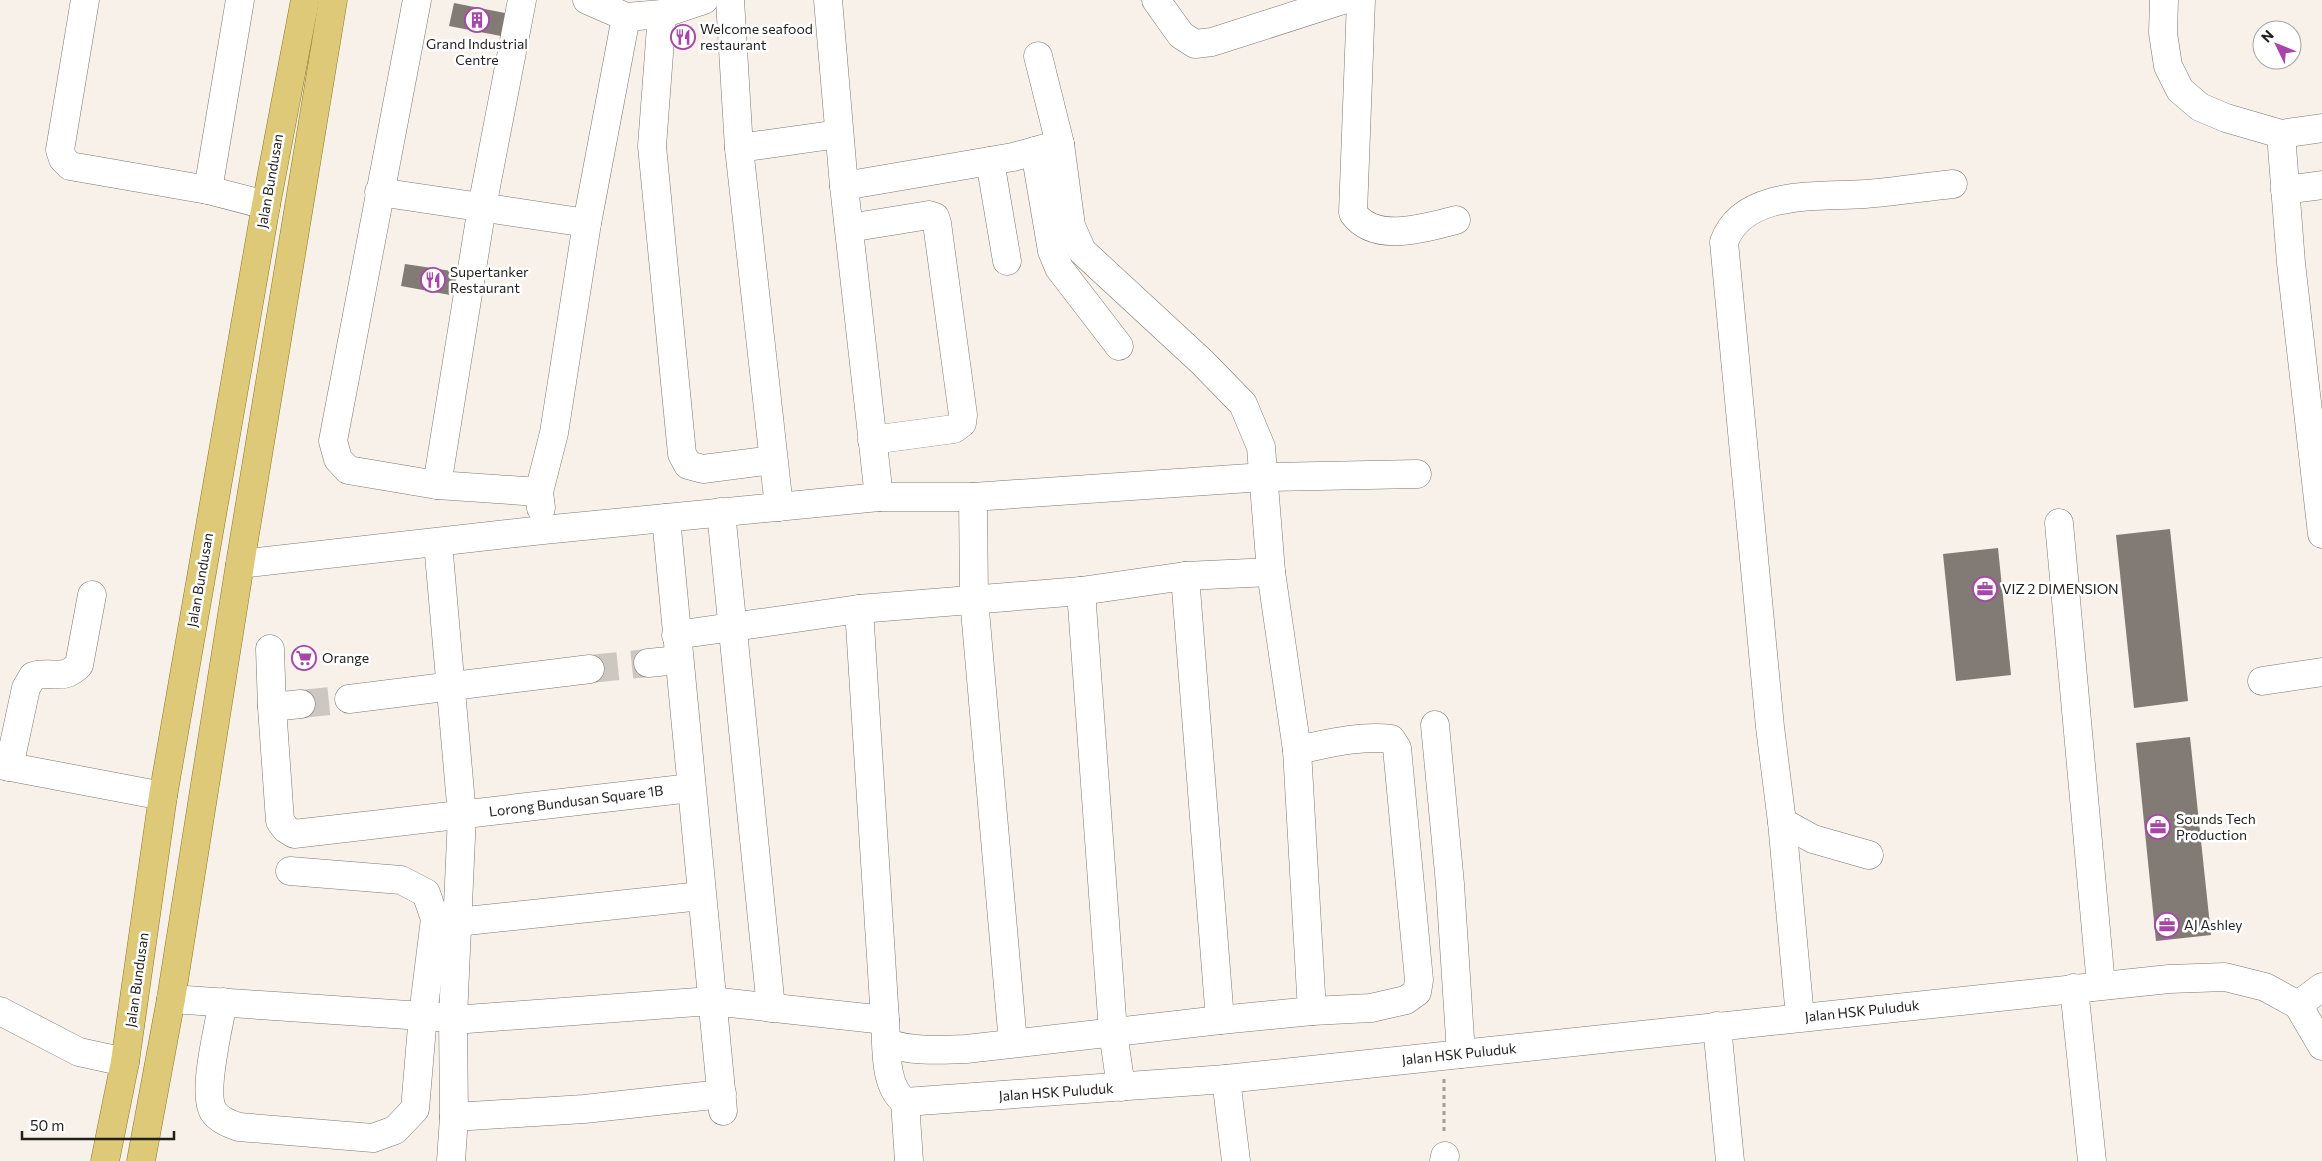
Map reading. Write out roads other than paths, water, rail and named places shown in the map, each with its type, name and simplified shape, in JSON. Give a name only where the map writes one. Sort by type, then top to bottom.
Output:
[{"type":"main road","name":"Jalan Bundusan","points":[[105,1161],[125,1062],[162,796],[266,205],[306,0]]},
{"type":"main road","points":[[141,1161],[171,999],[240,564],[333,0]]},
{"type":"street","points":[[85,0],[60,150],[62,160],[70,166],[208,190],[266,205]]},
{"type":"street","points":[[208,190],[240,0]]},
{"type":"street","points":[[417,0],[333,441],[338,459],[348,470],[437,486],[539,492]]},
{"type":"street","points":[[437,486],[482,207],[522,0]]},
{"type":"street","points":[[587,0],[626,16],[662,14],[704,0]]},
{"type":"street","points":[[730,0],[739,148],[779,506]]},
{"type":"street","points":[[828,0],[844,186],[879,497]]},
{"type":"street","points":[[1156,0],[1181,36],[1196,44],[1212,42],[1343,0]]},
{"type":"street","points":[[1361,0],[1353,213],[1366,227],[1378,230],[1418,230],[1456,220]]},
{"type":"street","points":[[2164,0],[2163,33],[2168,66],[2180,90],[2200,107],[2234,121],[2281,134],[2322,128]]},
{"type":"street","points":[[662,14],[652,146],[682,454],[688,465],[703,469],[773,460]]},
{"type":"street","points":[[542,530],[539,492],[554,433],[587,223],[626,16]]},
{"type":"street","points":[[1038,56],[1047,147],[1052,250],[1059,268],[1119,346]]},
{"type":"street","points":[[739,148],[839,134]]},
{"type":"street","points":[[2281,134],[2285,190],[2322,534]]},
{"type":"street","points":[[844,186],[990,161],[1047,147]]},
{"type":"street","points":[[1047,147],[1071,226],[1082,251],[1202,362],[1243,404],[1261,447],[1271,572],[1297,750],[1312,1011]]},
{"type":"street","points":[[990,161],[1007,261]]},
{"type":"street","points":[[1800,1017],[1782,822],[1770,727],[1724,242],[1727,232],[1738,220],[1761,206],[1788,198],[1867,194],[1953,184]]},
{"type":"street","points":[[2285,190],[2322,185]]},
{"type":"street","points":[[379,192],[587,223]]},
{"type":"street","points":[[849,228],[929,216],[934,217],[937,223],[963,415],[962,423],[954,429],[872,440]]},
{"type":"street","points":[[240,564],[542,530],[879,497],[973,497],[1264,477],[1417,474]]},
{"type":"street","points":[[973,497],[974,599],[1013,1043]]},
{"type":"street","points":[[720,512],[771,1008]]},
{"type":"street","points":[[454,1116],[723,1102],[711,1001],[666,518]]},
{"type":"street","points":[[2059,522],[2101,985]]},
{"type":"street","points":[[438,543],[462,815],[453,1018],[454,1116],[451,1161]]},
{"type":"street","points":[[648,663],[678,648],[731,629],[859,609],[1081,591],[1185,576],[1271,572]]},
{"type":"street","points":[[1185,576],[1220,1020]]},
{"type":"street","points":[[1081,591],[1113,1032],[1121,1087]]},
{"type":"street","points":[[92,595],[79,665],[72,672],[60,676],[42,674],[33,676],[26,688],[4,766],[162,796]]},
{"type":"street","points":[[859,609],[886,1032],[891,1084],[896,1095],[905,1102],[909,1161]]},
{"type":"street","name":"Lorong Bundusan Square 1B","points":[[270,649],[280,821],[286,829],[294,834],[691,788]]},
{"type":"street","points":[[349,699],[590,670]]},
{"type":"street","points":[[2262,681],[2322,672]]},
{"type":"street","points":[[272,707],[302,704]]},
{"type":"street","points":[[1435,725],[1448,863],[1453,1055]]},
{"type":"street","points":[[171,999],[453,1018],[477,1018],[711,1001],[771,1008],[886,1032],[902,1048],[925,1051],[1312,1011],[1371,1008],[1406,1000],[1417,992],[1419,980],[1396,748],[1391,739],[1380,738],[1340,741],[1297,750]]},
{"type":"street","points":[[1782,822],[1813,839],[1869,855]]},
{"type":"street","points":[[1408,870],[1448,863]]},
{"type":"street","points":[[223,1002],[208,1090],[213,1110],[227,1124],[239,1127],[373,1138],[395,1130],[415,1109],[423,1016],[435,919],[426,893],[401,880],[290,871]]},
{"type":"street","points":[[457,922],[701,896]]},
{"type":"street","name":"Jalan HSK Puluduk","points":[[905,1102],[1226,1079],[2101,985],[2225,977],[2265,986],[2298,1006]]},
{"type":"street","points":[[2322,986],[2298,1006],[2322,1046]]},
{"type":"street","points":[[2074,988],[2092,1161]]},
{"type":"street","points":[[0,1011],[79,1052],[125,1062]]},
{"type":"street","points":[[1717,1026],[1730,1161]]},
{"type":"street","points":[[1226,1079],[1236,1161]]},
{"type":"tunnel","points":[[590,669],[648,663]]},
{"type":"tunnel","points":[[301,704],[349,699]]},
{"type":"place","name":"Grand Industrial Centre","points":[[477,20]]},
{"type":"place","name":"Welcome seafood restaurant","points":[[683,37]]},
{"type":"place","name":"Supertanker Restaurant","points":[[433,280]]},
{"type":"place","name":"VIZ 2 DIMENSION","points":[[1985,589]]},
{"type":"place","name":"Orange","points":[[304,658]]},
{"type":"place","name":"Sounds Tech Production","points":[[2158,827]]},
{"type":"place","name":"AJ Ashley","points":[[2167,925]]}]
